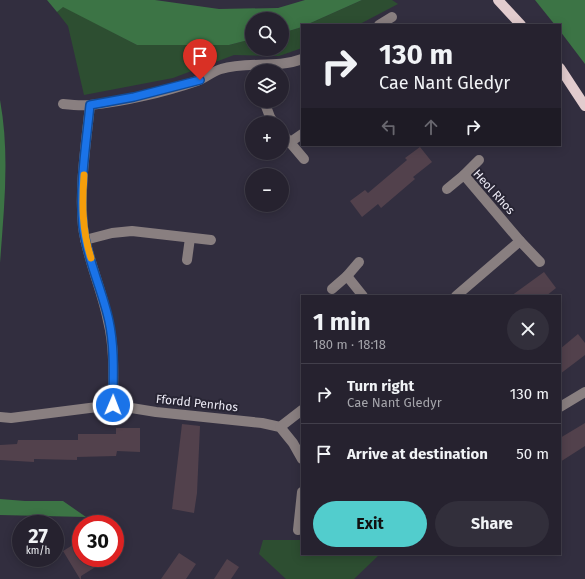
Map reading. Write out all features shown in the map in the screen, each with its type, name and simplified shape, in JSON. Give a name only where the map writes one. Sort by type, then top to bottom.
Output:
[{"type":"main road","points":[[498,0],[519,24]]},
{"type":"main road","points":[[561,70],[585,106]]},
{"type":"street","points":[[381,24],[392,17]]},
{"type":"street","points":[[286,64],[301,59]]},
{"type":"street","points":[[63,104],[90,105],[134,97],[200,80],[220,69],[235,66],[245,67]]},
{"type":"street","points":[[90,105],[82,204],[85,240],[108,319],[112,340],[114,358],[113,405]]},
{"type":"street","points":[[301,135],[289,143],[304,159]]},
{"type":"street","points":[[464,175],[479,160]]},
{"type":"street","name":"Heol Rhos","points":[[447,189],[464,175],[520,241],[540,262]]},
{"type":"street","points":[[85,240],[112,233],[132,231],[211,240]]},
{"type":"street","points":[[187,260],[190,238]]},
{"type":"street","points":[[457,295],[520,241]]},
{"type":"street","points":[[332,289],[347,276],[359,262]]},
{"type":"street","points":[[347,276],[362,295]]},
{"type":"street","points":[[561,406],[585,392]]},
{"type":"street","name":"Ffordd Penrhos","points":[[0,418],[11,418],[113,405],[156,412],[262,423],[280,427]]},
{"type":"street","points":[[301,411],[280,427],[293,443],[301,457]]},
{"type":"street","points":[[298,530],[301,515]]},
{"type":"green space","points":[[47,0],[155,0],[219,9],[278,8],[305,0],[362,0],[308,24],[301,24],[301,27],[289,31],[289,12],[245,12],[245,41],[229,45],[137,45],[63,7],[57,12]]},
{"type":"green space","points":[[362,0],[392,0],[398,4],[360,24],[308,24]]},
{"type":"green space","points":[[535,0],[585,0],[585,64],[561,32],[561,24],[554,24]]},
{"type":"green space","points":[[63,6],[137,45],[229,45],[245,41],[245,55],[234,55],[173,78],[84,95],[68,26],[57,12]]},
{"type":"green space","points":[[301,27],[301,48],[289,53],[289,31]]},
{"type":"green space","points":[[0,100],[5,141],[5,181],[0,263]]},
{"type":"green space","points":[[0,499],[25,501],[63,501],[83,515],[72,515],[72,517],[64,516],[64,515],[0,515]]},
{"type":"green space","points":[[263,540],[301,540],[301,555],[379,555],[354,579],[286,579],[259,554]]},
{"type":"building","points":[[420,147],[432,162],[413,177],[415,179],[381,208],[378,204],[362,217],[350,201],[365,190],[368,193],[407,160],[405,158]]},
{"type":"building","points":[[544,272],[556,288],[547,295],[512,295]]},
{"type":"building","points":[[578,334],[585,343],[585,355],[561,373],[561,348]]},
{"type":"building","points":[[585,423],[585,446],[561,461],[561,437]]},
{"type":"building","points":[[182,424],[200,426],[197,493],[194,513],[172,509]]},
{"type":"building","points":[[116,428],[140,428],[140,452],[117,451],[116,456],[77,457],[77,460],[34,459],[34,462],[0,460],[0,445],[17,444],[18,440],[78,440],[78,434],[116,434]]},
{"type":"building","points":[[72,546],[72,566],[64,553],[64,550]]},
{"type":"building","points":[[179,553],[196,564],[186,579],[161,579]]},
{"type":"building","points":[[227,559],[239,567],[231,579],[214,579]]},
{"type":"building","points":[[73,567],[96,567],[81,576],[80,579]]},
{"type":"slow traffic","points":[[84,175],[82,204],[83,225],[85,240],[91,258]]},
{"type":"route","points":[[113,405],[114,358],[112,340],[108,319],[85,240],[83,225],[82,204],[90,105],[134,97],[200,80]]}]
